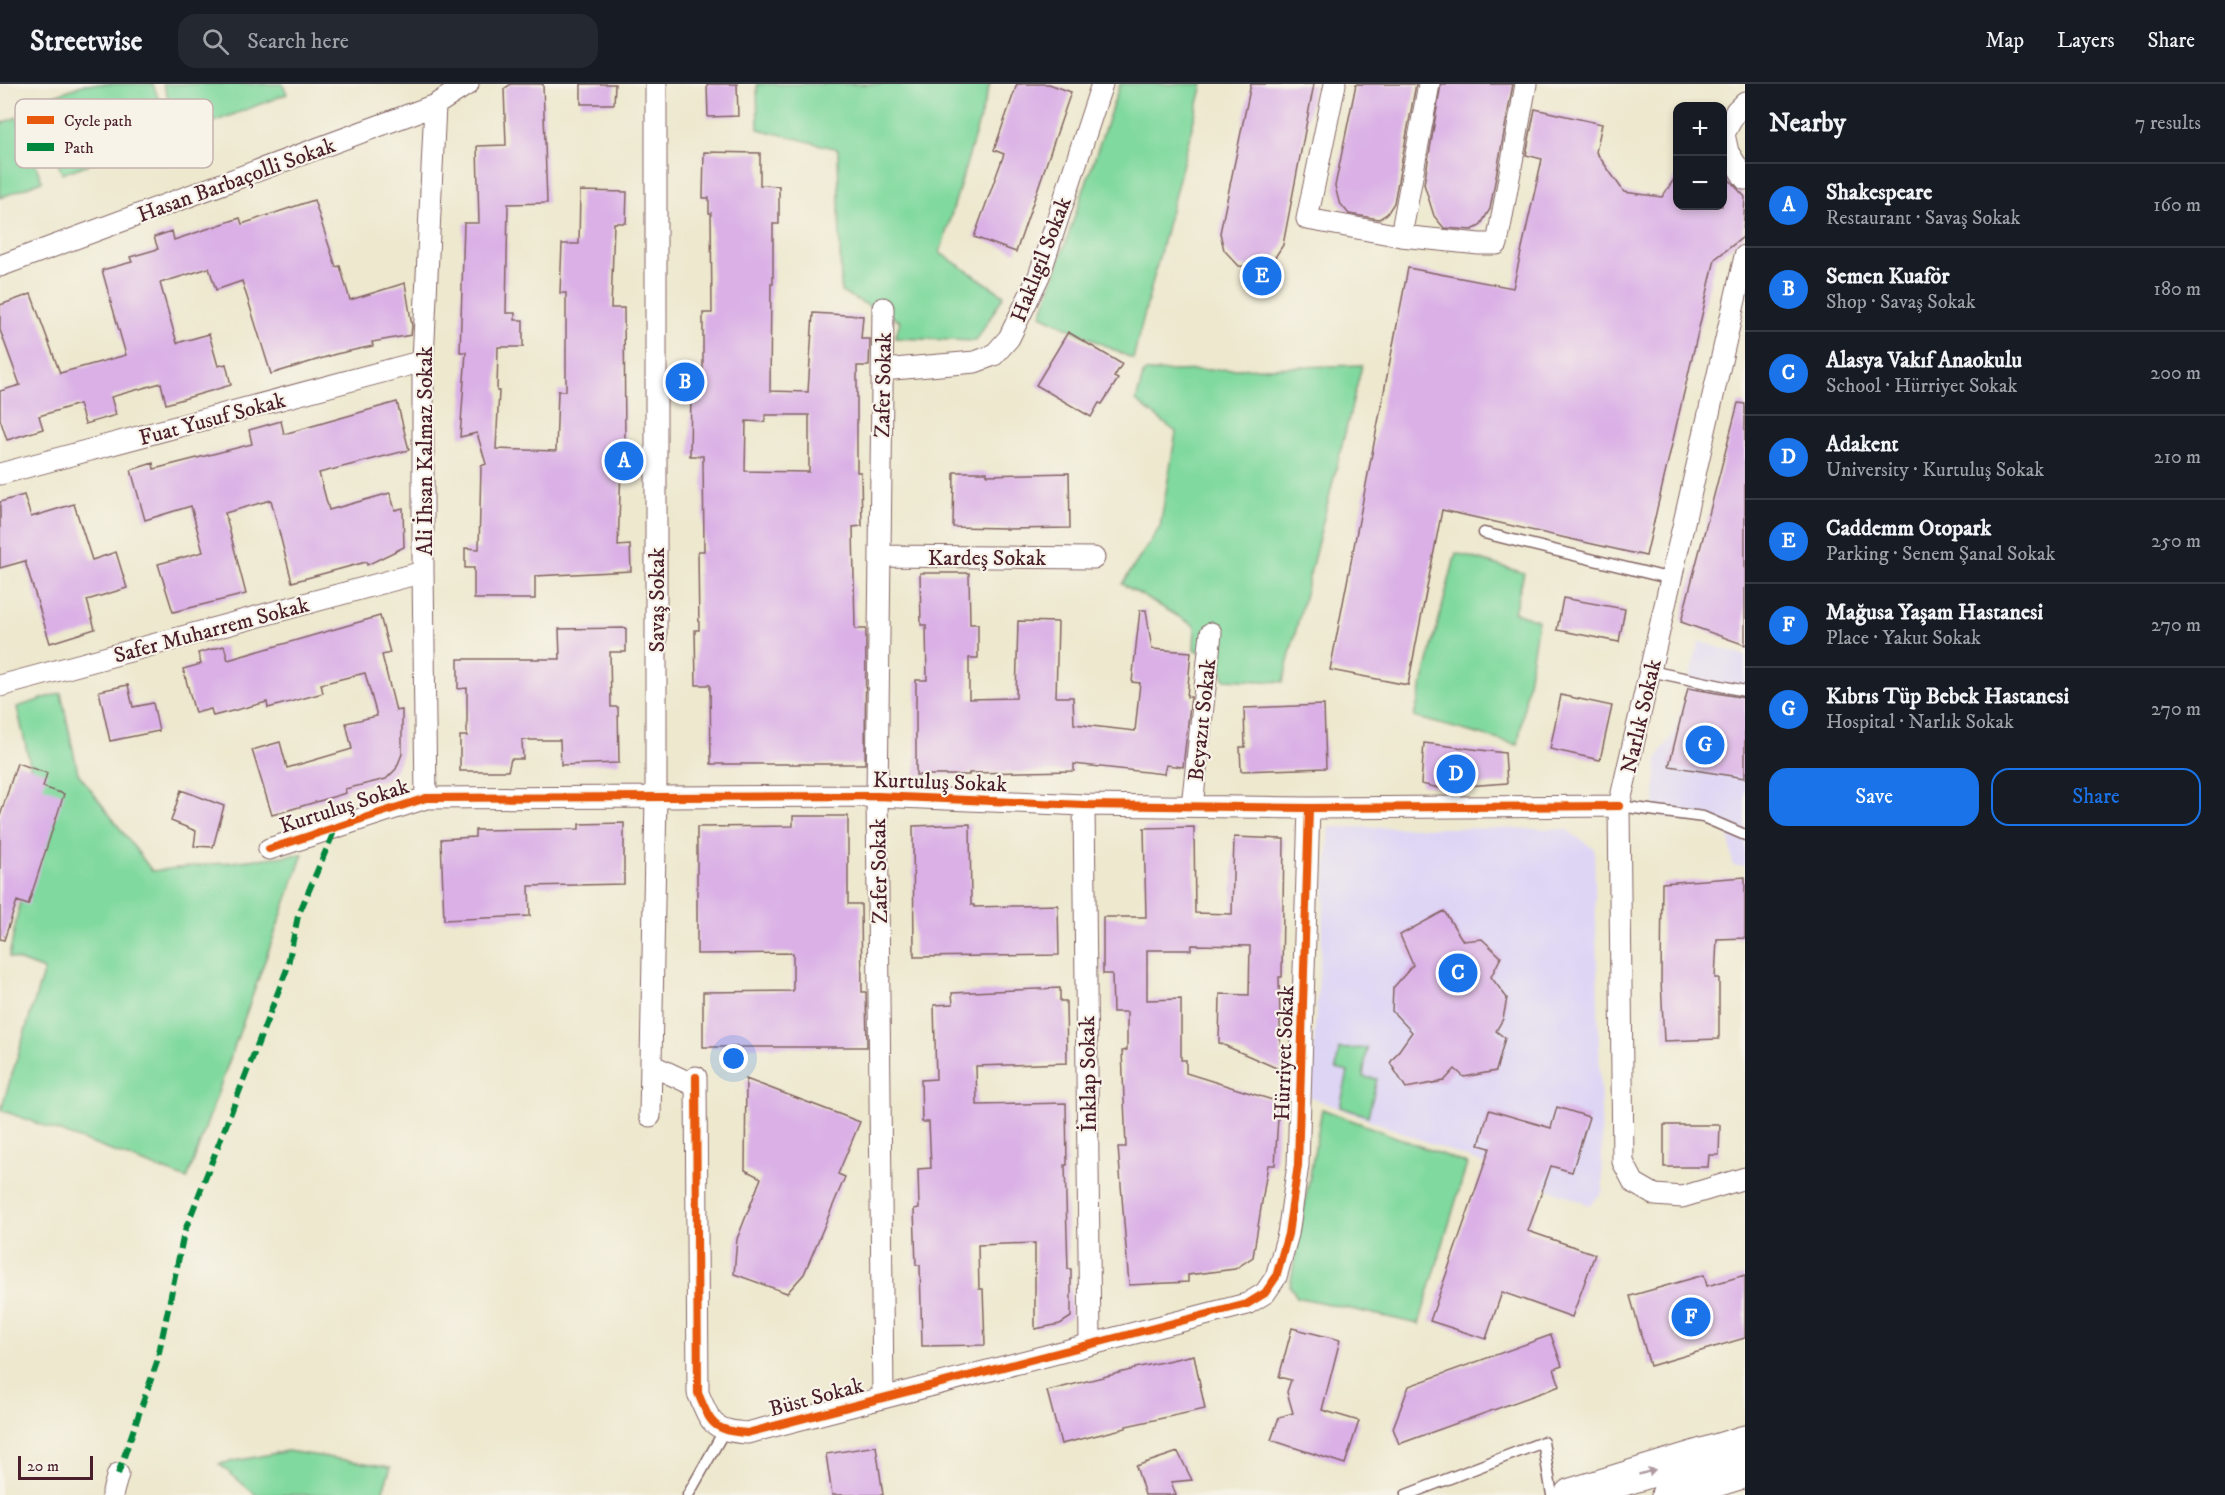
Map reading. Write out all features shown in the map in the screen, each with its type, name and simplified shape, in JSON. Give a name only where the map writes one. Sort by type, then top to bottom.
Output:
[{"type":"main road","points":[[1571,1495],[1745,1442]]},
{"type":"main road","points":[[1668,1495],[1745,1471]]},
{"type":"street","name":"Hasan Barbaçolli Sokak","points":[[0,266],[435,105],[468,84]]},
{"type":"street","name":"Savaş Sokak","points":[[650,1116],[656,796],[656,84]]},
{"type":"street","name":"Haklıgil Sokak","points":[[882,370],[975,362],[994,355],[1009,338],[1039,276],[1102,84]]},
{"type":"street","points":[[1335,84],[1307,219],[1401,236],[1479,244],[1497,244],[1526,84]]},
{"type":"street","points":[[1401,236],[1429,84]]},
{"type":"street","points":[[1745,102],[1724,134],[1728,152],[1745,179]]},
{"type":"street","name":"Ali İhsan Kalmaz Sokak","points":[[426,798],[423,361],[435,105]]},
{"type":"street","name":"Narlık Sokak","points":[[1745,256],[1618,806],[1623,1162],[1634,1183],[1655,1195],[1682,1197],[1745,1178]]},
{"type":"street","name":"Zafer Sokak","points":[[883,308],[877,796],[883,1397]]},
{"type":"street","name":"Fuat Yusuf Sokak","points":[[0,474],[423,361]]},
{"type":"street","name":"Kardeş Sokak","points":[[880,556],[1094,558]]},
{"type":"street","name":"Safer Muharrem Sokak","points":[[0,686],[423,572]]},
{"type":"street","name":"Beyazıt Sokak","points":[[1192,806],[1210,633]]},
{"type":"street","name":"Kurtuluş Sokak","points":[[268,849],[426,798],[877,796],[1084,805],[1309,808],[1618,806]]},
{"type":"street","name":"İnklap Sokak","points":[[1084,805],[1090,1343]]},
{"type":"street","name":"Hürriyet Sokak","points":[[1265,1293],[1276,1277],[1288,1234],[1298,1165],[1309,808]]},
{"type":"street","points":[[651,1065],[696,1082],[698,1393],[709,1419],[724,1431]]},
{"type":"street","name":"Büst Sokak","points":[[724,1431],[747,1433],[1247,1304],[1265,1293]]},
{"type":"street","points":[[112,1495],[118,1473]]},
{"type":"lane","points":[[1484,533],[1672,579]]},
{"type":"lane","points":[[1650,671],[1745,691]]},
{"type":"lane","points":[[1618,806],[1703,817],[1745,835]]},
{"type":"lane","points":[[688,1495],[724,1431]]},
{"type":"lane","points":[[1406,1495],[1543,1442],[1552,1495]]},
{"type":"shaded area","points":[[1699,641],[1745,656],[1745,866],[1733,866],[1728,830],[1702,822],[1654,815],[1657,759],[1675,731]]},
{"type":"shaded area","points":[[1330,827],[1566,829],[1594,849],[1603,1191],[1590,1205],[1310,1097]]},
{"type":"green space","points":[[85,84],[153,84],[159,99],[44,99]]},
{"type":"green space","points":[[163,84],[283,84],[287,94],[213,122],[213,99],[169,99]]},
{"type":"green space","points":[[757,84],[990,84],[940,253],[1004,295],[976,341],[895,338],[900,321],[841,292],[838,149],[758,129]]},
{"type":"green space","points":[[1120,84],[1203,84],[1133,359],[1041,315]]},
{"type":"green space","points":[[15,118],[15,168],[37,168],[42,181],[0,198],[0,124]]},
{"type":"green space","points":[[60,168],[78,168],[62,174]]},
{"type":"green space","points":[[1362,365],[1283,682],[1224,679],[1220,661],[1194,649],[1195,626],[1122,584],[1160,527],[1176,432],[1136,401],[1144,372]]},
{"type":"green space","points":[[1456,553],[1524,573],[1514,612],[1538,620],[1518,745],[1414,717]]},
{"type":"green space","points":[[61,693],[78,773],[152,871],[303,854],[187,1179],[1,1110],[44,970],[9,957],[39,804],[17,707]]},
{"type":"green space","points":[[1367,1048],[1363,1077],[1377,1079],[1368,1116],[1340,1107],[1348,1072],[1336,1069],[1339,1049]]},
{"type":"green space","points":[[1322,1109],[1467,1164],[1419,1324],[1297,1297],[1290,1286]]},
{"type":"green space","points":[[287,1451],[391,1467],[381,1495],[256,1495],[219,1464]]},
{"type":"building","points":[[511,84],[543,84],[547,203],[508,204],[506,313],[515,313],[515,320],[523,320],[523,347],[498,347],[497,391],[499,391],[496,449],[556,451],[558,391],[566,391],[566,293],[560,293],[562,244],[579,244],[580,191],[627,192],[626,223],[614,223],[611,308],[624,308],[625,443],[622,443],[618,546],[630,545],[631,571],[535,576],[535,599],[474,599],[474,568],[465,568],[465,548],[479,549],[481,466],[486,464],[477,433],[460,437],[466,352],[460,352],[464,223],[479,223],[477,146],[506,145],[504,89]]},
{"type":"building","points":[[581,84],[615,84],[614,104],[581,104]]},
{"type":"building","points":[[707,84],[737,84],[738,116],[708,117]]},
{"type":"building","points":[[1017,84],[1049,84],[1071,92],[1016,252],[974,237],[1004,154],[994,150]]},
{"type":"building","points":[[1251,84],[1314,84],[1283,245],[1272,262],[1262,268],[1239,266],[1224,250],[1220,233]]},
{"type":"building","points":[[1356,84],[1416,84],[1394,203],[1387,214],[1379,219],[1349,214],[1339,202],[1335,186]]},
{"type":"building","points":[[1441,84],[1513,84],[1490,209],[1480,226],[1472,230],[1444,228],[1434,216],[1424,184]]},
{"type":"building","points":[[1535,109],[1602,124],[1596,152],[1624,192],[1662,197],[1673,181],[1673,210],[1727,210],[1727,177],[1745,197],[1743,237],[1715,259],[1646,556],[1442,510],[1408,685],[1330,670],[1408,268],[1513,288],[1542,159],[1526,155]]},
{"type":"building","points":[[704,152],[760,153],[760,185],[779,186],[779,224],[773,224],[770,391],[808,392],[813,313],[863,316],[861,339],[870,339],[869,366],[857,366],[857,472],[861,472],[862,526],[853,527],[855,629],[866,629],[865,764],[711,764],[710,685],[696,685],[695,630],[699,630],[698,551],[704,551],[703,456],[690,456],[691,390],[703,390],[703,313],[712,313],[711,213],[709,213],[709,198],[703,198]],"holes":[[[765,415],[809,415],[809,472],[745,471],[746,421],[765,422]]]},
{"type":"building","points":[[314,200],[336,267],[340,266],[350,300],[405,283],[412,326],[411,335],[372,342],[373,346],[336,354],[271,374],[242,281],[216,290],[209,268],[160,283],[177,343],[209,334],[218,366],[226,364],[231,385],[166,404],[161,383],[111,397],[116,415],[85,424],[79,404],[39,416],[43,429],[7,440],[0,419],[0,391],[20,385],[0,330],[0,305],[31,294],[60,373],[126,355],[102,270],[132,262],[130,257],[158,249],[154,237],[172,231],[174,240],[240,218],[242,224]]},
{"type":"building","points":[[1068,332],[1122,364],[1114,377],[1118,379],[1091,417],[1036,385]]},
{"type":"building","points":[[397,402],[409,450],[319,473],[329,510],[390,493],[395,510],[403,508],[404,547],[367,565],[366,562],[292,582],[271,500],[225,513],[246,594],[173,612],[158,564],[203,552],[191,506],[145,520],[131,470],[153,463],[154,469],[252,444],[249,430],[281,421],[284,434]]},
{"type":"building","points":[[1738,403],[1745,404],[1745,645],[1681,622]]},
{"type":"building","points":[[954,472],[987,472],[987,475],[1069,473],[1070,528],[953,527]]},
{"type":"building","points":[[24,495],[31,517],[74,504],[92,560],[116,552],[127,588],[87,600],[95,629],[50,643],[25,561],[0,568],[0,502]]},
{"type":"building","points":[[920,573],[969,573],[970,624],[978,624],[978,658],[969,658],[969,699],[1016,698],[1018,621],[1058,622],[1056,697],[1073,697],[1074,724],[1135,731],[1140,683],[1132,682],[1140,610],[1146,610],[1152,649],[1191,652],[1187,697],[1191,697],[1183,767],[1166,765],[1164,774],[1074,764],[1074,771],[916,775],[916,680],[927,680],[926,625],[921,625]]},
{"type":"building","points":[[1563,598],[1625,609],[1619,642],[1557,630]]},
{"type":"building","points":[[380,616],[390,653],[382,655],[396,711],[402,710],[402,754],[396,769],[386,779],[345,789],[346,793],[272,815],[252,750],[280,742],[287,768],[352,749],[346,723],[377,716],[365,673],[321,684],[323,693],[268,708],[267,702],[213,716],[211,709],[195,713],[183,669],[201,664],[198,653],[224,646],[228,660]]},
{"type":"building","points":[[626,628],[626,652],[610,652],[611,707],[618,707],[619,763],[561,765],[560,740],[522,740],[523,759],[511,759],[508,771],[460,771],[460,736],[467,736],[467,688],[458,689],[458,659],[560,659],[559,629]]},
{"type":"building","points":[[128,685],[133,707],[153,703],[159,731],[110,741],[99,691]]},
{"type":"building","points":[[1688,688],[1745,698],[1745,778],[1669,766]]},
{"type":"building","points":[[1561,695],[1612,706],[1600,760],[1550,749]]},
{"type":"building","points":[[1324,705],[1326,768],[1241,771],[1240,747],[1245,747],[1244,708]]},
{"type":"building","points":[[1424,743],[1505,753],[1507,783],[1439,788],[1421,784]]},
{"type":"building","points":[[17,763],[47,773],[43,787],[64,794],[28,905],[17,901],[4,940],[0,939],[0,816]]},
{"type":"building","points":[[181,790],[224,806],[213,847],[194,846],[196,831],[171,821]]},
{"type":"building","points":[[793,816],[848,816],[848,904],[861,904],[862,992],[866,992],[867,1047],[703,1047],[703,992],[793,991],[793,953],[697,954],[697,827],[793,826]]},
{"type":"building","points":[[624,823],[624,884],[529,886],[530,916],[444,920],[441,839],[475,837],[475,830],[579,829],[579,824]]},
{"type":"building","points":[[970,824],[971,905],[974,907],[1058,905],[1059,955],[914,957],[913,826]]},
{"type":"building","points":[[1194,827],[1195,913],[1232,914],[1234,837],[1284,839],[1282,977],[1279,977],[1281,1070],[1219,1043],[1220,994],[1249,995],[1250,946],[1192,945],[1191,950],[1147,950],[1147,1000],[1181,999],[1181,1060],[1186,1060],[1186,1073],[1279,1102],[1275,1165],[1268,1165],[1253,1257],[1235,1269],[1188,1275],[1188,1282],[1129,1285],[1118,1147],[1126,1147],[1122,1051],[1127,1050],[1127,1012],[1113,1012],[1112,974],[1103,974],[1103,917],[1146,917],[1144,828]]},
{"type":"building","points":[[1745,877],[1745,938],[1717,939],[1715,978],[1719,978],[1719,1039],[1664,1041],[1661,981],[1662,883]]},
{"type":"building","points":[[1444,911],[1463,941],[1482,939],[1501,957],[1491,977],[1507,998],[1503,1019],[1496,1031],[1505,1038],[1496,1071],[1464,1077],[1455,1069],[1444,1081],[1406,1088],[1390,1063],[1412,1032],[1392,1011],[1393,988],[1413,965],[1400,935]]},
{"type":"building","points":[[1060,988],[1060,1001],[1066,1001],[1067,1063],[976,1066],[977,1105],[1066,1103],[1067,1165],[1065,1165],[1068,1269],[1071,1269],[1071,1317],[1060,1324],[1035,1329],[1035,1243],[978,1245],[979,1289],[983,1289],[985,1345],[922,1346],[920,1265],[916,1265],[914,1209],[919,1208],[918,1169],[931,1168],[929,1122],[922,1122],[921,1080],[936,1079],[934,1005],[953,1004],[952,993]]},
{"type":"building","points":[[746,1079],[860,1122],[838,1174],[845,1177],[804,1274],[787,1293],[734,1274],[737,1239],[761,1178],[745,1170]]},
{"type":"building","points":[[1557,1107],[1589,1117],[1572,1172],[1551,1166],[1528,1231],[1595,1254],[1572,1317],[1502,1292],[1486,1339],[1430,1321],[1490,1148],[1479,1145],[1489,1110],[1551,1128]]},
{"type":"building","points":[[1664,1125],[1720,1125],[1719,1155],[1709,1155],[1708,1167],[1664,1167]]},
{"type":"building","points":[[1704,1275],[1707,1286],[1745,1275],[1745,1338],[1650,1366],[1630,1296]]},
{"type":"building","points":[[1292,1328],[1340,1340],[1322,1410],[1359,1421],[1345,1464],[1271,1440],[1279,1417],[1293,1413],[1287,1392],[1291,1380],[1279,1377]]},
{"type":"building","points":[[1551,1335],[1562,1366],[1554,1369],[1560,1386],[1399,1444],[1393,1428],[1409,1386]]},
{"type":"building","points":[[1194,1355],[1205,1409],[1126,1426],[1126,1428],[1061,1444],[1047,1391]]},
{"type":"building","points":[[876,1446],[883,1495],[832,1495],[826,1454]]},
{"type":"building","points":[[1178,1452],[1192,1480],[1171,1482],[1176,1495],[1145,1495],[1136,1466]]},
{"type":"marked path","points":[[118,1474],[157,1362],[184,1233],[287,969],[298,916],[336,827]]},
{"type":"cycle path","points":[[269,849],[426,798],[877,796],[1084,805],[1309,808],[1619,806]]},
{"type":"cycle path","points":[[696,1077],[698,1393],[710,1418],[726,1430],[747,1433],[1247,1304],[1265,1293],[1276,1277],[1288,1234],[1298,1165],[1309,808]]},
{"type":"place","name":"Caddemm Otopark","points":[[1262,276]]},
{"type":"place","name":"Semen Kuaför","points":[[685,382]]},
{"type":"place","name":"Shakespeare","points":[[624,461]]},
{"type":"place","name":"Kıbrıs Tüp Bebek Hastanesi","points":[[1705,745]]},
{"type":"place","name":"Adakent","points":[[1456,774]]},
{"type":"place","name":"Alasya Vakıf Anaokulu","points":[[1458,973]]},
{"type":"place","name":"Mağusa Yaşam Hastanesi","points":[[1691,1317]]}]
